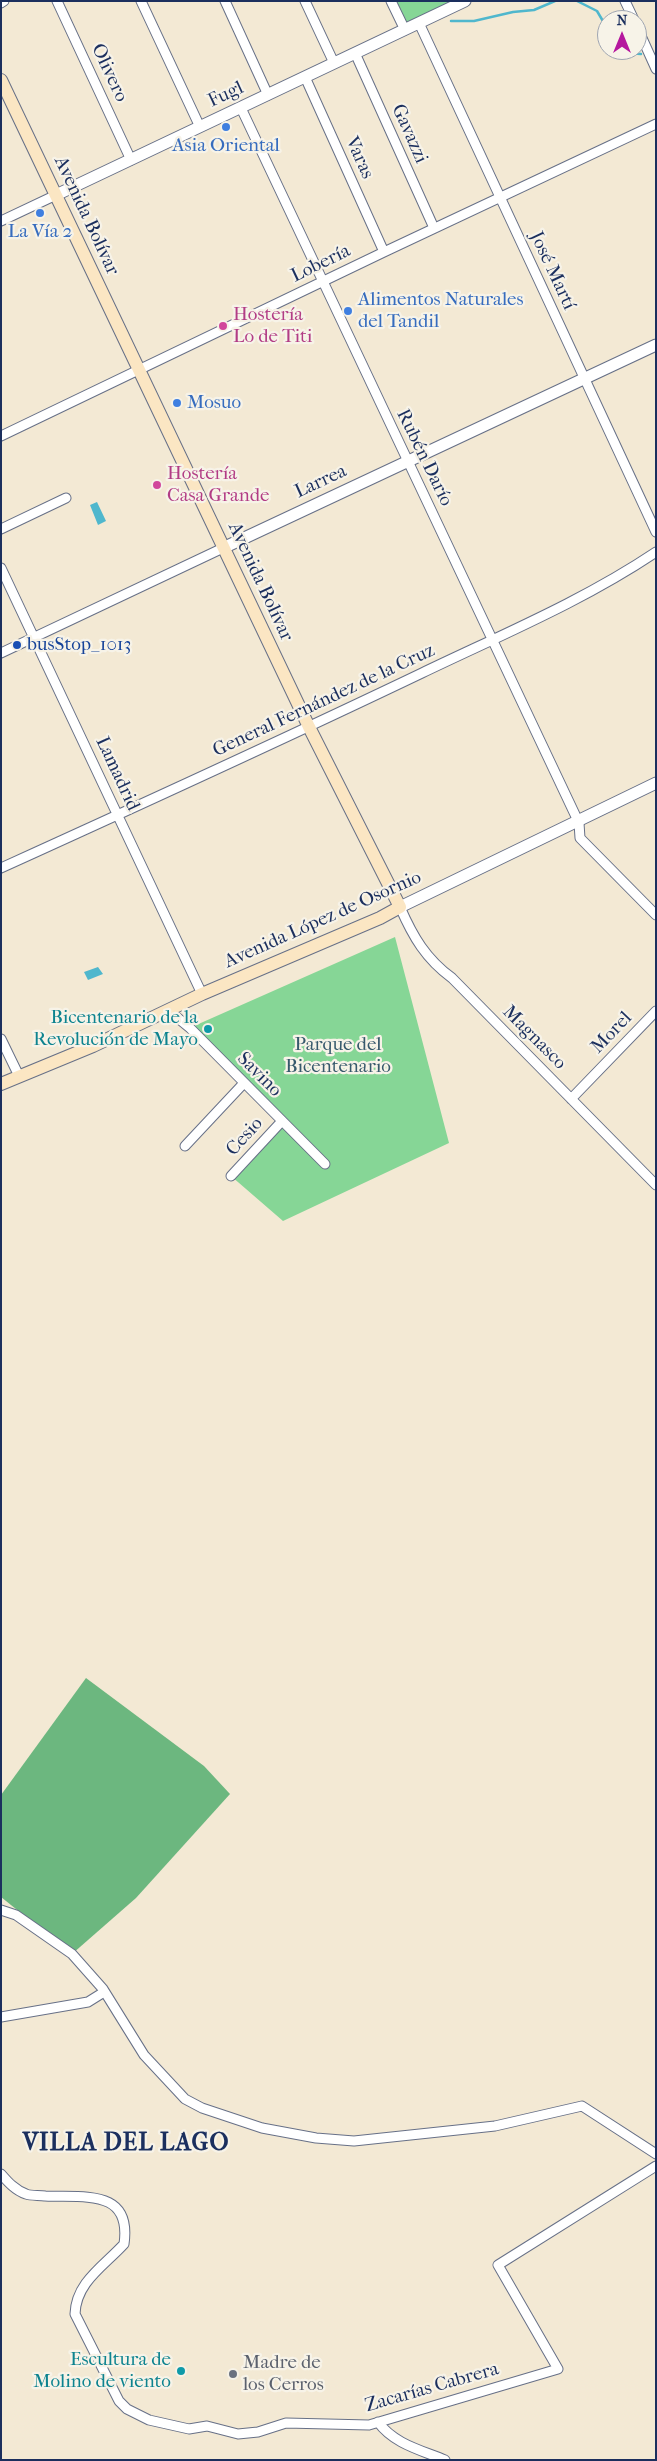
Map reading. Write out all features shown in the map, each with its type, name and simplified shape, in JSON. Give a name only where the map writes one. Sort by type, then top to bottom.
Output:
[{"type":"main road","name":"Avenida Bolívar","points":[[1,80],[309,727],[400,907]]},
{"type":"main road","name":"Avenida López de Osornio","points":[[1,1084],[93,1046],[202,994],[400,907]]},
{"type":"street","name":"Olivero","points":[[57,1],[131,160]]},
{"type":"street","points":[[141,1],[200,127]]},
{"type":"street","points":[[225,1],[268,95]]},
{"type":"street","points":[[305,1],[334,63]]},
{"type":"street","points":[[391,1],[405,30]]},
{"type":"street","name":"Fugl","points":[[1,221],[465,1]]},
{"type":"street","name":"José Martí","points":[[419,23],[655,526]]},
{"type":"street","points":[[647,49],[656,69]]},
{"type":"street","name":"Gavazzi","points":[[355,54],[434,228]]},
{"type":"street","name":"Varas","points":[[305,77],[384,252]]},
{"type":"street","name":"Rubén Darío","points":[[241,108],[321,282],[493,639],[579,823],[580,838],[656,915]]},
{"type":"street","name":"Lobería","points":[[1,436],[499,197],[656,124]]},
{"type":"street","name":"Larrea","points":[[1,653],[584,377],[656,345]]},
{"type":"street","points":[[1,529],[66,498]]},
{"type":"street","name":"General Fernández de la Cruz","points":[[1,868],[309,727],[493,639],[606,582],[656,552]]},
{"type":"street","name":"Lamadrid","points":[[1,568],[202,994]]},
{"type":"street","name":"Avenida López de Osornio","points":[[400,907],[568,826],[579,823],[656,783]]},
{"type":"street","name":"Magnasco","points":[[400,907],[412,935],[437,967],[452,978],[656,1185]]},
{"type":"street","name":"Savino","points":[[168,1010],[190,1028],[325,1164]]},
{"type":"street","name":"Morel","points":[[571,1099],[656,1011]]},
{"type":"street","points":[[1,1039],[19,1076]]},
{"type":"street","points":[[186,1146],[244,1083]]},
{"type":"street","name":"Cesio","points":[[231,1176],[282,1121]]},
{"type":"street","points":[[1,1910],[16,1915],[72,1954],[104,1992],[144,2054],[185,2099],[202,2108],[262,2128],[316,2138],[354,2140],[495,2126],[582,2106],[656,2154]]},
{"type":"street","points":[[1,2017],[88,2002],[104,1992]]},
{"type":"street","name":"Zacarías Cabrera","points":[[1,2174],[11,2185],[27,2194],[100,2198],[117,2207],[125,2219],[124,2244],[82,2285],[76,2300],[75,2314],[119,2401],[127,2409],[149,2420],[189,2428],[207,2426],[238,2434],[258,2432],[286,2423],[369,2425],[558,2369],[498,2266],[656,2166]]},
{"type":"street","points":[[378,2422],[387,2434],[398,2441],[445,2460]]},
{"type":"green space","points":[[395,1],[454,1],[405,25]]},
{"type":"green space","name":"Parque del Bicentenario","points":[[395,937],[449,1143],[283,1221],[231,1176],[282,1121],[194,1026]]},
{"type":"green space","points":[[86,1678],[204,1766],[230,1794],[136,1898],[72,1954],[1,1897],[1,1795]]},
{"type":"water","points":[[97,502],[106,521],[98,525],[90,505]]},
{"type":"water","points":[[98,967],[103,974],[88,980],[84,972]]},
{"type":"waterway","points":[[451,21],[474,21],[513,12],[534,10],[555,1]]},
{"type":"waterway","points":[[577,1],[597,11]]},
{"type":"place","name":"Asia Oriental","points":[[226,127]]},
{"type":"place","name":"La Vía 2","points":[[40,213]]},
{"type":"place","name":"Alimentos Naturales del Tandil","points":[[348,311]]},
{"type":"place","name":"Hostería Lo de Titi","points":[[223,326]]},
{"type":"place","name":"Mosuo","points":[[177,403]]},
{"type":"place","name":"Hostería Casa Grande","points":[[157,485]]},
{"type":"place","name":"busStop_1013","points":[[17,645]]},
{"type":"place","name":"Bicentenario de la Revolución de Mayo","points":[[208,1029]]},
{"type":"place","name":"Escultura de Molino de viento","points":[[181,2371]]},
{"type":"place","name":"Madre de los Cerros","points":[[233,2374]]},
{"type":"district","name":"VILLA DEL LAGO","points":[[126,2144]]}]
